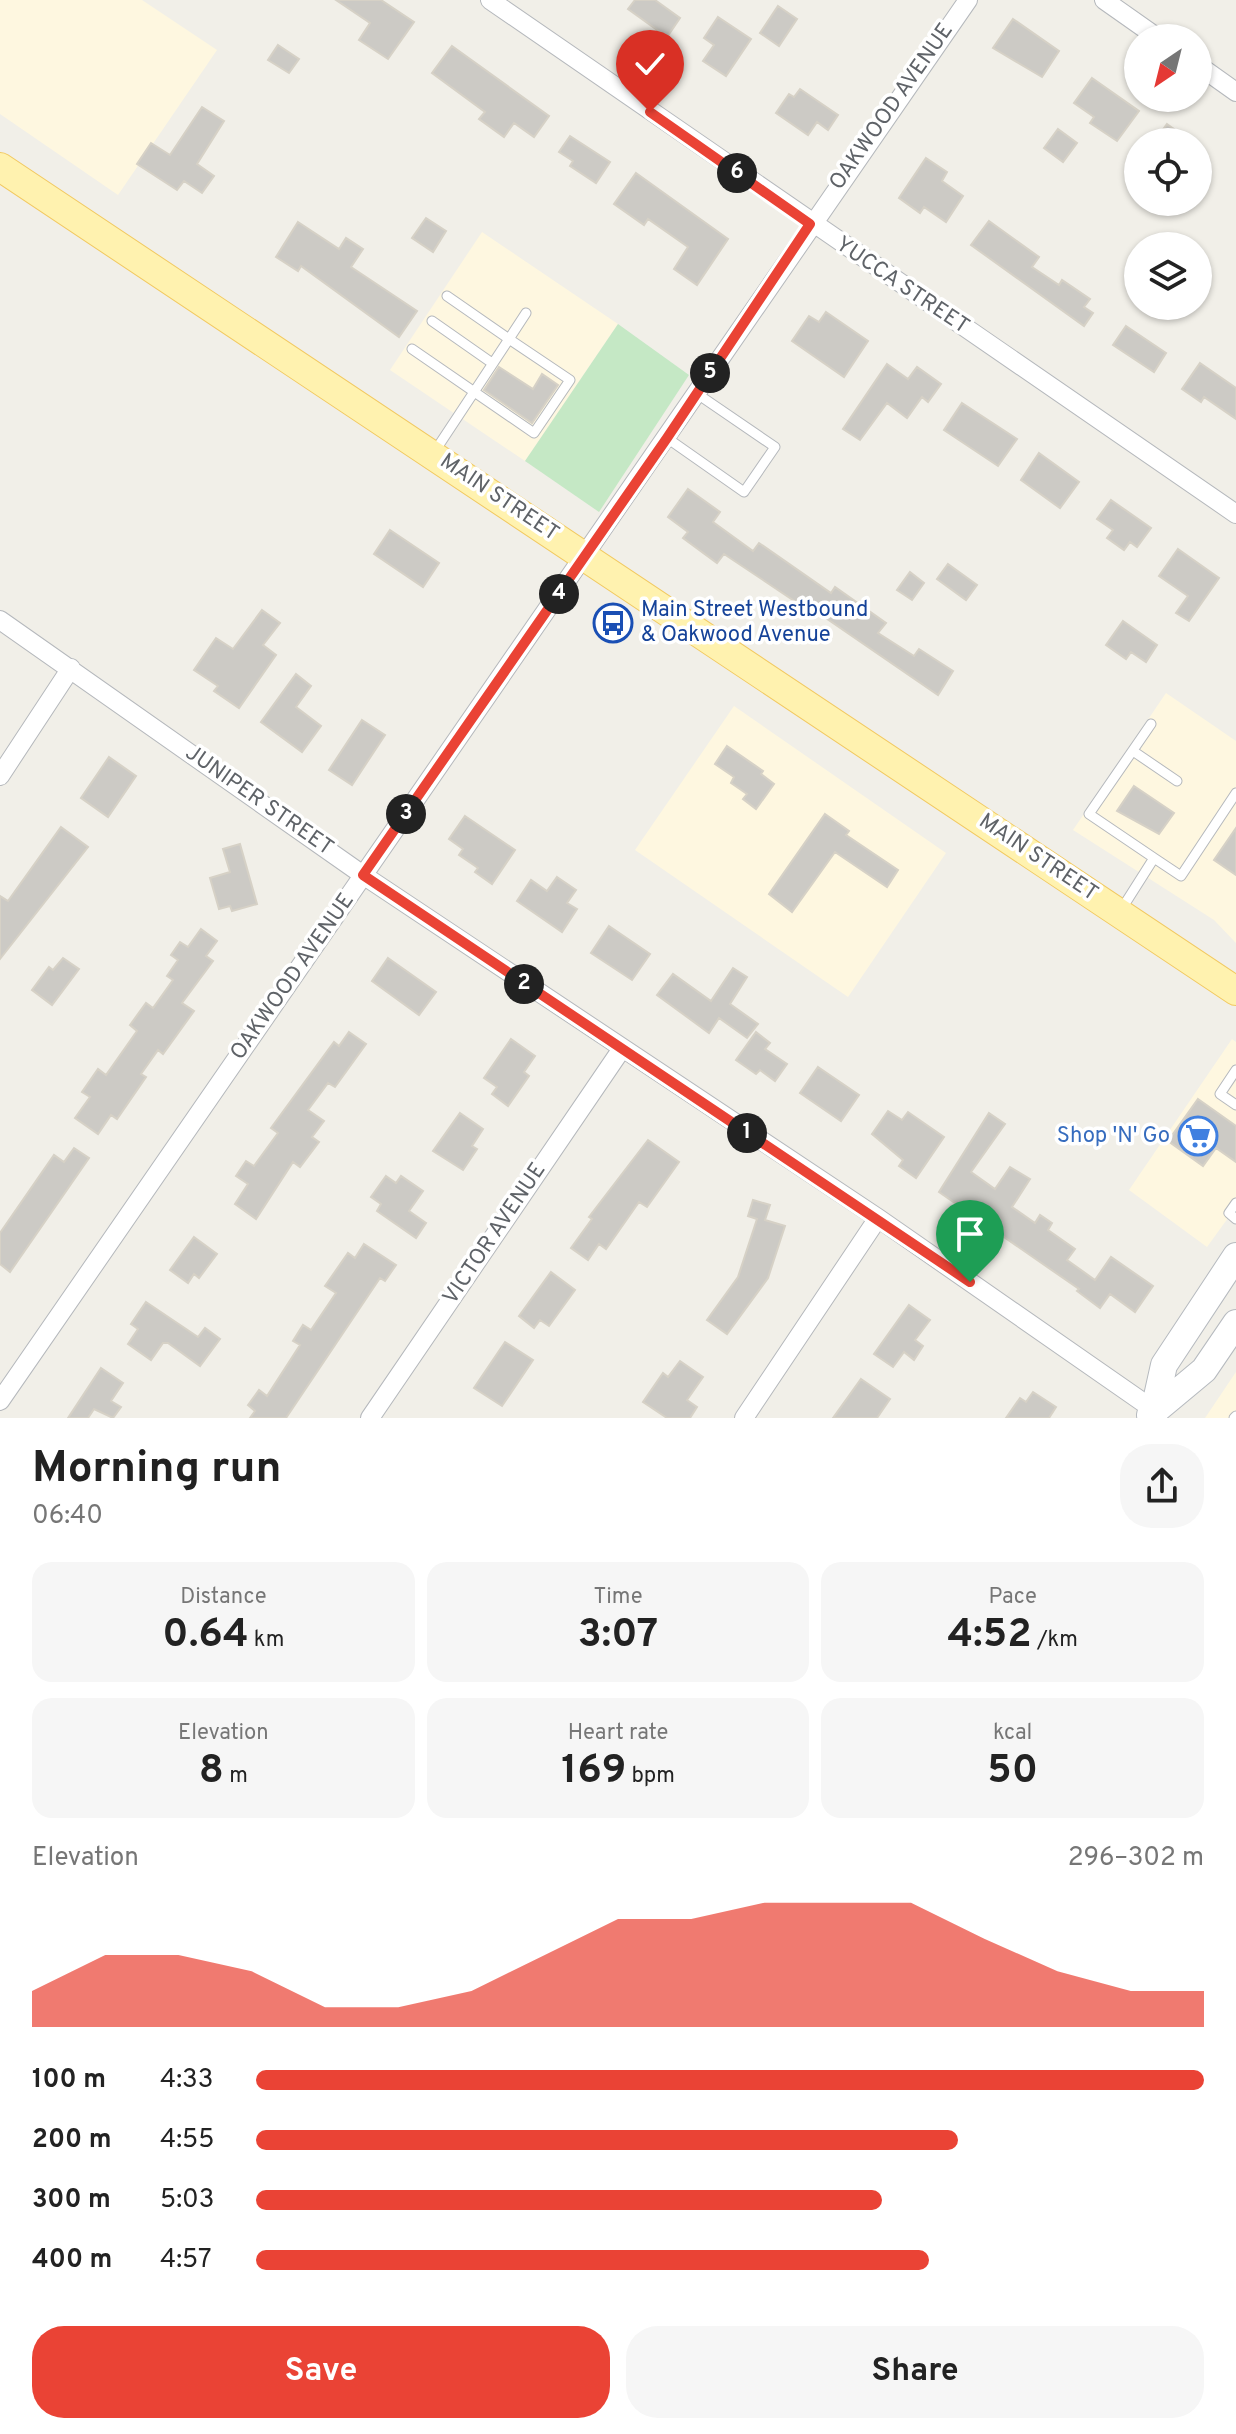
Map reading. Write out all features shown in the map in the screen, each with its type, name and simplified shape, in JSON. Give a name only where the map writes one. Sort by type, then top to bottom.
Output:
[{"type":"main road","name":"MAIN STREET","points":[[0,167],[1236,991]]},
{"type":"street","name":"YUCCA STREET","points":[[490,0],[810,224],[1236,514]]},
{"type":"street","name":"OAKWOOD AVENUE","points":[[0,1401],[667,438],[810,224],[968,0]]},
{"type":"street","points":[[1104,0],[1138,24]]},
{"type":"street","points":[[1212,75],[1236,92]]},
{"type":"street","name":"JUNIPER STREET","points":[[0,620],[363,875],[621,1050],[878,1218],[1151,1414]]},
{"type":"street","points":[[0,776],[71,668]]},
{"type":"street","name":"VICTOR AVENUE","points":[[370,1418],[621,1050]]},
{"type":"street","points":[[744,1418],[878,1218]]},
{"type":"street","points":[[1151,1414],[1164,1365],[1236,1256]]},
{"type":"street","points":[[1151,1414],[1204,1370],[1236,1323]]},
{"type":"lane","points":[[412,349],[534,433],[570,380],[447,296]]},
{"type":"lane","points":[[433,454],[526,313]]},
{"type":"lane","points":[[432,321],[492,363]]},
{"type":"lane","points":[[667,438],[744,492],[775,447],[696,393]]},
{"type":"lane","points":[[1151,724],[1089,814],[1181,876],[1236,793]]},
{"type":"lane","points":[[1133,751],[1177,781]]},
{"type":"lane","points":[[1119,913],[1154,858]]},
{"type":"lane","points":[[1236,1070],[1220,1094],[1236,1105]]},
{"type":"lane","points":[[1236,1203],[1229,1214],[1236,1219]]},
{"type":"shaded area","points":[[0,0],[142,0],[217,50],[118,195],[0,114]]},
{"type":"shaded area","points":[[482,232],[618,324],[525,461],[390,370]]},
{"type":"shaded area","points":[[1166,693],[1236,741],[1236,943],[1214,920],[1073,830]]},
{"type":"shaded area","points":[[734,706],[946,853],[848,997],[635,850]]},
{"type":"shaded area","points":[[1232,1039],[1236,1042],[1236,1207],[1207,1247],[1129,1190]]},
{"type":"shaded area","points":[[1236,1372],[1236,1418],[1205,1418]]},
{"type":"green space","points":[[618,324],[689,375],[599,512],[525,461]]},
{"type":"building","points":[[336,0],[381,0],[414,22],[388,59],[359,40],[370,23]]},
{"type":"building","points":[[635,0],[655,0],[680,18],[667,37],[628,9]]},
{"type":"building","points":[[778,6],[797,19],[779,46],[760,33]]},
{"type":"building","points":[[718,17],[751,39],[726,76],[703,61],[714,45],[704,38]]},
{"type":"building","points":[[1013,19],[1059,51],[1042,77],[993,48]]},
{"type":"building","points":[[278,45],[299,59],[289,73],[268,60]]},
{"type":"building","points":[[452,46],[549,116],[534,137],[514,123],[504,137],[479,119],[485,112],[432,73]]},
{"type":"building","points":[[1092,78],[1124,100],[1124,112],[1138,112],[1117,141],[1090,123],[1094,117],[1074,103]]},
{"type":"building","points":[[800,89],[838,115],[828,130],[817,122],[808,135],[776,113],[789,94],[794,97]]},
{"type":"building","points":[[202,107],[224,121],[197,164],[214,176],[202,193],[184,181],[177,190],[137,164],[151,143],[170,155]]},
{"type":"building","points":[[1058,129],[1077,143],[1063,162],[1044,148]]},
{"type":"building","points":[[570,136],[610,162],[596,183],[570,166],[573,161],[559,152]]},
{"type":"building","points":[[926,158],[947,172],[942,181],[963,196],[946,222],[924,207],[920,213],[899,198]]},
{"type":"building","points":[[636,173],[728,239],[697,285],[674,269],[688,247],[648,219],[644,225],[614,204]]},
{"type":"building","points":[[426,218],[446,231],[433,252],[412,238]]},
{"type":"building","points":[[989,221],[1039,257],[1032,267],[1059,285],[1062,280],[1090,299],[1084,307],[1093,313],[1084,326],[971,245]]},
{"type":"building","points":[[298,222],[339,249],[346,238],[363,249],[351,267],[417,311],[399,337],[301,266],[298,271],[276,257]]},
{"type":"building","points":[[826,312],[868,341],[844,377],[792,341],[809,316],[819,322]]},
{"type":"building","points":[[1126,326],[1166,353],[1154,372],[1113,345]]},
{"type":"building","points":[[1200,363],[1236,388],[1236,419],[1204,397],[1201,402],[1182,389]]},
{"type":"building","points":[[887,364],[908,379],[917,367],[941,384],[928,402],[922,397],[907,418],[887,403],[860,440],[843,429]]},
{"type":"building","points":[[499,367],[533,389],[542,374],[558,385],[532,423],[484,390]]},
{"type":"building","points":[[962,403],[1017,439],[998,466],[944,430]]},
{"type":"building","points":[[1039,453],[1079,482],[1060,508],[1021,480]]},
{"type":"building","points":[[688,489],[720,512],[713,522],[753,551],[759,543],[831,593],[835,587],[886,623],[878,633],[914,656],[919,649],[953,671],[938,695],[798,599],[796,602],[724,554],[717,563],[683,538],[688,532],[668,517]]},
{"type":"building","points":[[1111,500],[1151,528],[1137,547],[1130,542],[1124,550],[1107,538],[1113,530],[1097,519]]},
{"type":"building","points":[[390,530],[439,563],[423,587],[374,554]]},
{"type":"building","points":[[1178,549],[1219,578],[1189,621],[1176,613],[1188,596],[1159,576]]},
{"type":"building","points":[[948,564],[977,585],[966,600],[937,579]]},
{"type":"building","points":[[910,572],[924,583],[912,600],[897,590]]},
{"type":"building","points":[[262,610],[280,623],[263,645],[276,655],[239,708],[214,691],[218,686],[194,670],[216,638],[233,649]]},
{"type":"building","points":[[1123,621],[1157,645],[1146,662],[1131,652],[1126,659],[1106,645]]},
{"type":"building","points":[[296,674],[311,686],[296,707],[321,726],[302,752],[261,722]]},
{"type":"building","points":[[362,720],[385,735],[352,785],[329,770]]},
{"type":"building","points":[[727,746],[763,771],[761,774],[774,784],[756,809],[743,799],[747,794],[731,783],[734,777],[715,764]]},
{"type":"building","points":[[109,757],[136,776],[108,817],[81,798]]},
{"type":"building","points":[[1134,786],[1174,813],[1159,834],[1117,811]]},
{"type":"building","points":[[825,814],[849,831],[846,835],[898,870],[887,887],[835,852],[792,912],[769,894]]},
{"type":"building","points":[[465,816],[515,850],[492,884],[475,872],[478,868],[459,855],[463,849],[449,839]]},
{"type":"building","points":[[61,827],[88,847],[0,959],[0,896],[8,901]]},
{"type":"building","points":[[1236,828],[1236,875],[1214,860]]},
{"type":"building","points":[[240,844],[257,904],[232,911],[230,906],[219,909],[210,878],[230,872],[223,849]]},
{"type":"building","points":[[557,877],[576,890],[567,903],[577,909],[562,932],[517,901],[531,880],[547,891]]},
{"type":"building","points":[[609,926],[650,954],[632,980],[591,953]]},
{"type":"building","points":[[201,929],[217,941],[206,956],[213,961],[182,1003],[194,1011],[163,1054],[158,1050],[141,1074],[146,1077],[117,1119],[111,1115],[98,1134],[75,1118],[90,1097],[82,1092],[98,1069],[106,1075],[137,1031],[130,1025],[146,1003],[153,1008],[173,980],[167,976],[178,960],[171,955],[180,942],[188,947]]},
{"type":"building","points":[[63,958],[79,969],[52,1005],[32,990],[49,967],[53,970]]},
{"type":"building","points":[[388,958],[436,992],[419,1015],[372,981]]},
{"type":"building","points":[[733,968],[747,977],[730,1004],[758,1024],[747,1038],[719,1018],[709,1033],[657,995],[673,974],[711,1001]]},
{"type":"building","points":[[349,1032],[366,1044],[335,1087],[328,1083],[308,1110],[324,1121],[312,1137],[319,1142],[300,1167],[293,1162],[256,1219],[235,1204],[248,1184],[236,1176],[246,1161],[254,1166],[278,1133],[271,1128],[334,1042],[339,1046]]},
{"type":"building","points":[[756,1032],[770,1043],[765,1049],[787,1064],[775,1081],[760,1070],[756,1074],[736,1060]]},
{"type":"building","points":[[511,1039],[535,1056],[524,1072],[529,1076],[508,1106],[492,1094],[497,1087],[484,1078]]},
{"type":"building","points":[[818,1067],[859,1095],[841,1121],[800,1093]]},
{"type":"building","name":"Shop 'N' Go","points":[[1198,1099],[1236,1126],[1236,1162],[1216,1148],[1203,1166],[1168,1141]]},
{"type":"building","points":[[888,1111],[902,1120],[908,1112],[944,1137],[916,1178],[899,1166],[903,1160],[872,1134]]},
{"type":"building","points":[[460,1113],[483,1129],[472,1146],[477,1149],[463,1170],[433,1151]]},
{"type":"building","points":[[989,1113],[1005,1124],[971,1172],[995,1189],[1010,1167],[1030,1179],[1012,1207],[1035,1223],[1040,1215],[1052,1223],[1048,1230],[1075,1249],[1067,1260],[1095,1280],[1111,1257],[1153,1286],[1135,1312],[1110,1294],[1100,1308],[1077,1291],[1079,1289],[939,1192]]},
{"type":"building","points":[[648,1140],[679,1162],[647,1207],[639,1202],[606,1249],[599,1244],[588,1260],[571,1248],[592,1219],[589,1217]]},
{"type":"building","points":[[74,1148],[89,1158],[10,1272],[0,1264],[0,1233],[54,1155],[64,1162]]},
{"type":"building","points":[[386,1176],[396,1183],[401,1176],[423,1191],[409,1211],[426,1223],[416,1238],[377,1211],[381,1204],[371,1197]]},
{"type":"building","points":[[753,1200],[770,1205],[765,1220],[785,1226],[768,1278],[727,1334],[707,1320],[738,1277],[757,1219],[748,1216]]},
{"type":"building","points":[[194,1237],[217,1254],[199,1278],[194,1274],[188,1283],[170,1270]]},
{"type":"building","points":[[364,1244],[396,1265],[385,1281],[380,1278],[286,1418],[250,1418],[255,1411],[248,1405],[259,1390],[267,1396],[300,1345],[293,1341],[303,1325],[311,1330],[336,1293],[325,1286],[348,1253],[355,1258]]},
{"type":"building","points":[[551,1272],[575,1290],[549,1326],[540,1320],[534,1328],[519,1316]]},
{"type":"building","points":[[146,1302],[198,1337],[205,1328],[220,1339],[200,1366],[168,1343],[163,1343],[151,1360],[128,1344],[138,1329],[131,1324]]},
{"type":"building","points":[[909,1305],[930,1320],[915,1340],[923,1346],[914,1360],[904,1352],[893,1367],[874,1354]]},
{"type":"building","points":[[505,1342],[533,1360],[502,1406],[474,1388]]},
{"type":"building","points":[[680,1361],[703,1377],[687,1400],[697,1407],[690,1418],[667,1418],[643,1402],[663,1373],[668,1377]]},
{"type":"building","points":[[101,1368],[123,1383],[111,1401],[121,1407],[113,1418],[94,1409],[88,1418],[68,1418]]},
{"type":"building","points":[[861,1379],[890,1399],[877,1418],[833,1418]]},
{"type":"building","points":[[1033,1392],[1056,1407],[1049,1418],[1006,1418],[1020,1398],[1026,1402]]},
{"type":"place","name":"Main Street Westbound & Oakwood Avenue","points":[[613,623]]},
{"type":"place","name":"Shop 'N' Go","points":[[1198,1136]]},
{"type":"route","points":[[650,112],[810,224],[667,438],[363,875],[970,1282]]}]
